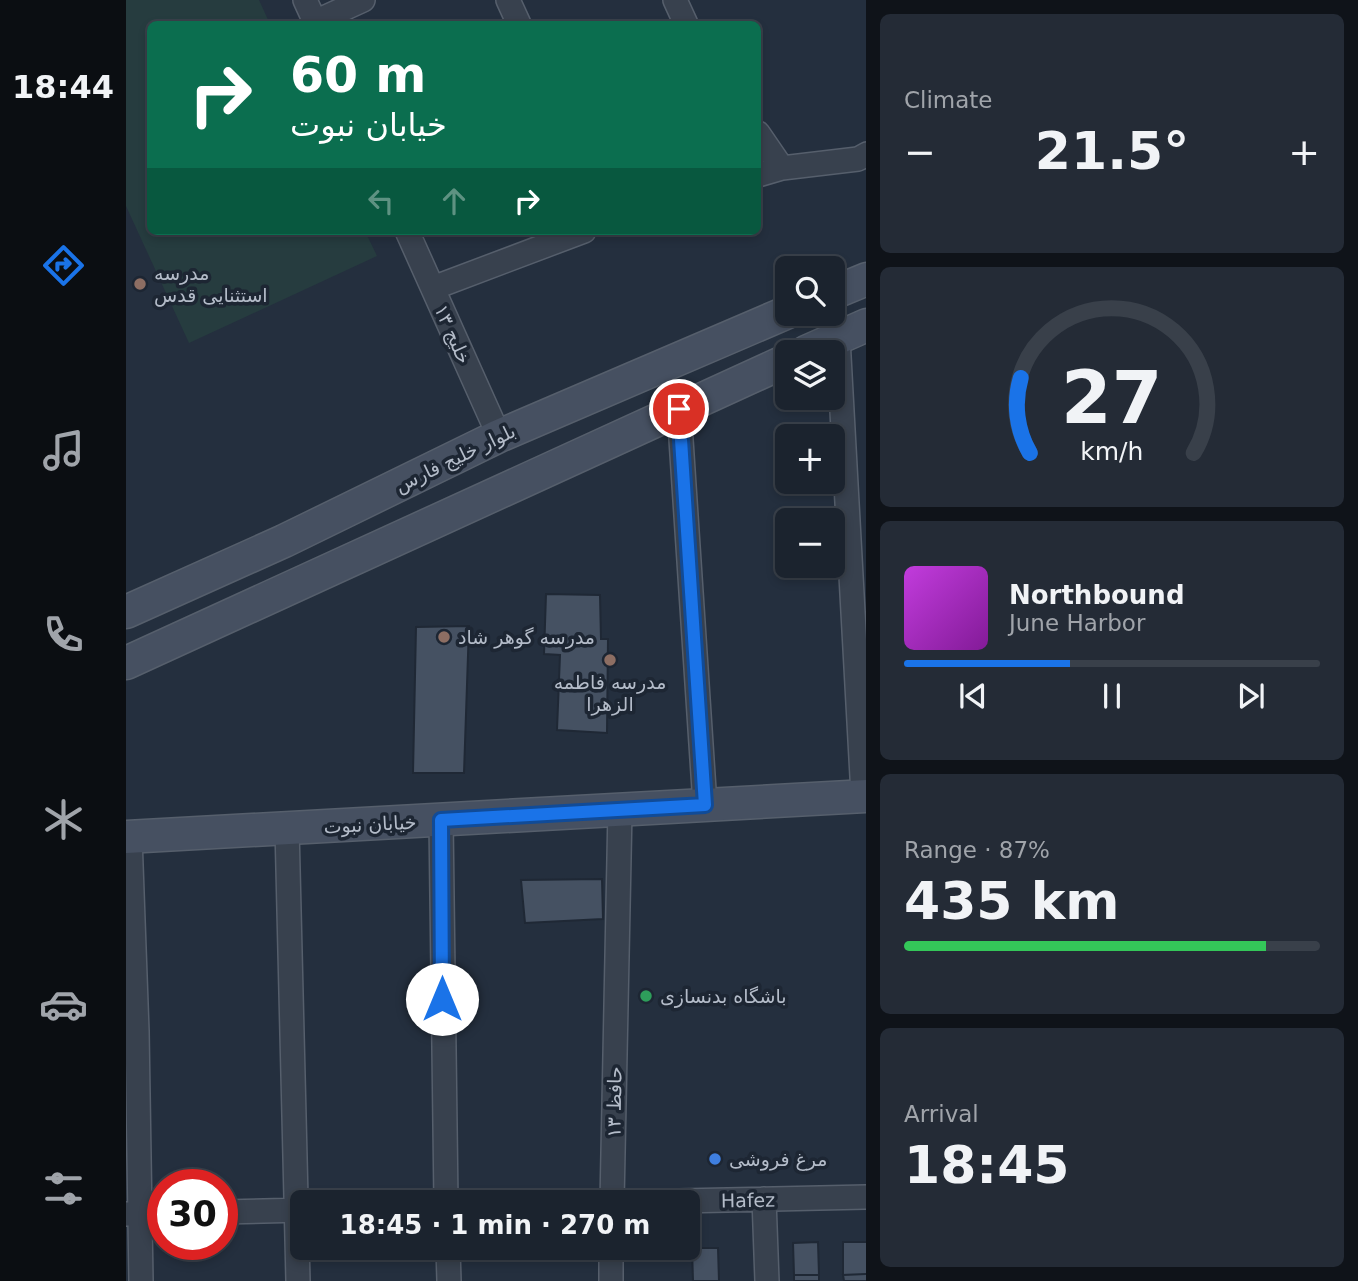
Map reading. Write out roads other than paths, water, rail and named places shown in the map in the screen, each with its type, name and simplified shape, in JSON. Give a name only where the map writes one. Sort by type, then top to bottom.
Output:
[{"type":"main road","points":[[845,288],[866,279]]},
{"type":"main road","name":"بلوار خلیج فارس","points":[[126,612],[284,541],[499,436],[775,318]]},
{"type":"main road","points":[[832,340],[852,331]]},
{"type":"main road","points":[[126,663],[775,366]]},
{"type":"main road","name":"خیابان نبوت","points":[[128,837],[865,796]]},
{"type":"street","points":[[305,0],[315,21]]},
{"type":"street","points":[[320,21],[363,0]]},
{"type":"street","points":[[508,0],[518,21]]},
{"type":"street","points":[[675,0],[686,21]]},
{"type":"street","points":[[761,137],[782,168]]},
{"type":"street","points":[[761,174],[782,168],[858,159],[866,155]]},
{"type":"street","name":"خلیج ۱۳","points":[[409,235],[499,436]]},
{"type":"street","points":[[433,288],[573,235]]},
{"type":"street","points":[[852,331],[865,796]]},
{"type":"street","points":[[679,409],[705,805]]},
{"type":"street","name":"حافظ ۱۳","points":[[612,1190],[620,810]]},
{"type":"street","points":[[441,820],[446,1190]]},
{"type":"street","points":[[287,828],[299,1190]]},
{"type":"street","points":[[128,837],[143,1214],[141,1281]]},
{"type":"street","name":"Hafez","points":[[700,1200],[866,1197]]},
{"type":"street","points":[[764,1199],[767,1281]]},
{"type":"street","points":[[238,1212],[290,1210]]},
{"type":"street","points":[[298,1281],[299,1260]]},
{"type":"street","points":[[448,1260],[449,1281]]},
{"type":"street","points":[[611,1260],[611,1281]]},
{"type":"place","name":"مدرسه استثنایی قدس","points":[[140,284]]},
{"type":"place","name":"مدرسه گوهر شاد","points":[[444,637]]},
{"type":"place","name":"مدرسه فاطمه الزهرا","points":[[610,660]]},
{"type":"place","name":"باشگاه بدنسازی","points":[[646,996]]},
{"type":"place","name":"مرغ فروشی","points":[[715,1159]]}]
